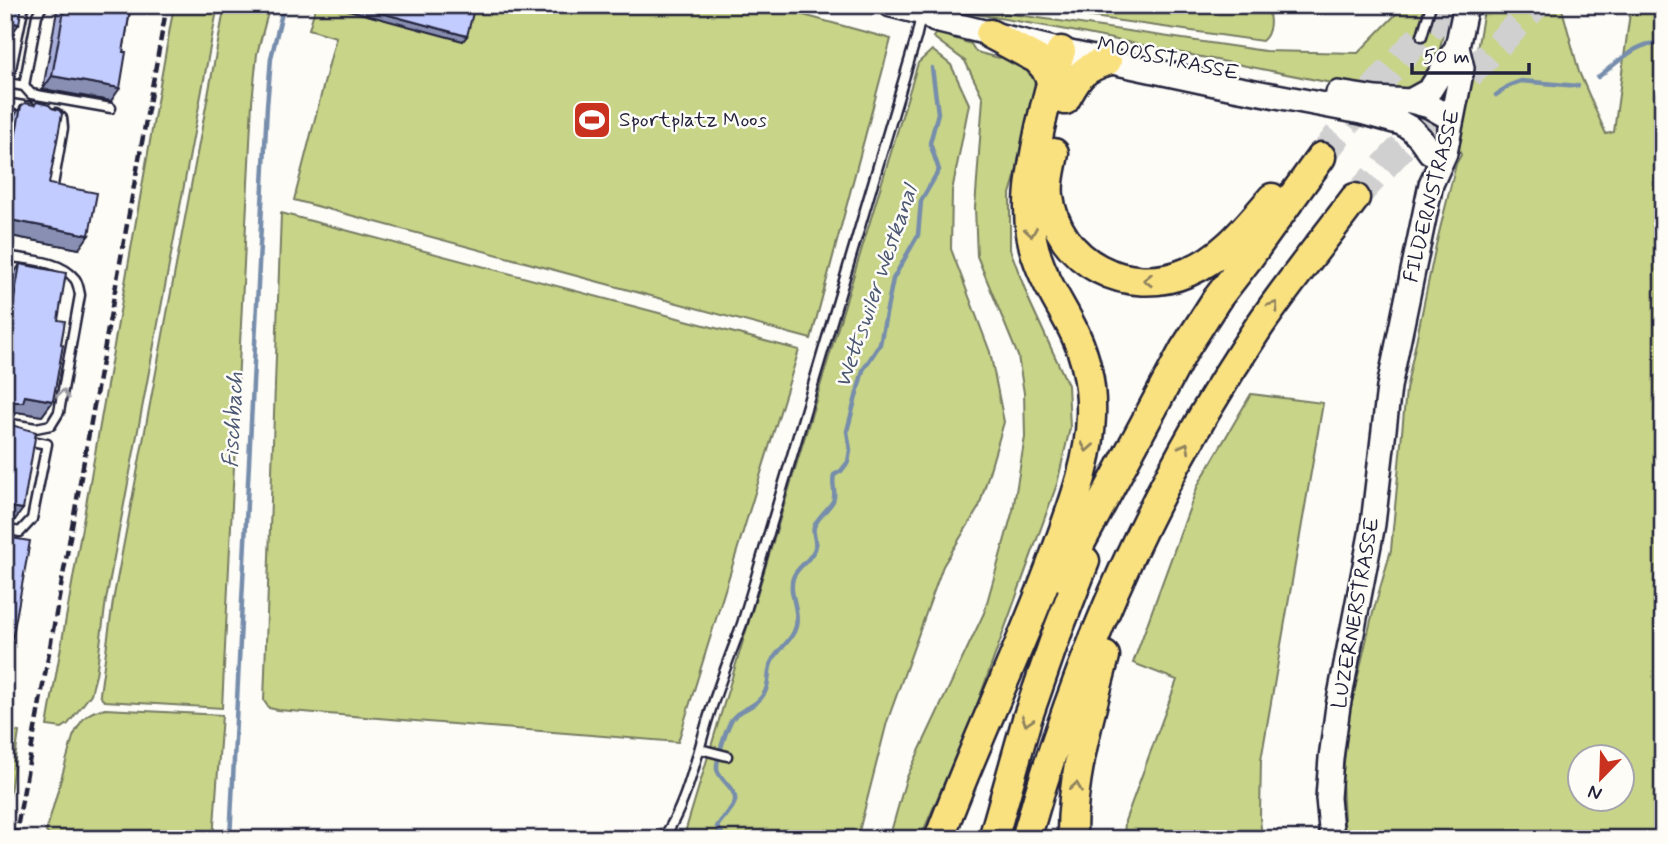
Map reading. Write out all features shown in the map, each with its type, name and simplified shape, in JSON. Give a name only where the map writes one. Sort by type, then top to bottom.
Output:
[{"type":"highway","points":[[990,34],[1037,59],[1058,90]]},
{"type":"highway","points":[[954,839],[988,753],[1073,557],[1166,381],[1315,153],[1230,246],[1208,262],[1160,280],[1135,281],[1100,270],[1075,250],[1062,233],[1051,208],[1049,178],[1058,90],[1067,48]]},
{"type":"highway","points":[[939,839],[1044,585],[1077,492],[1088,444],[1091,390],[1084,360],[1074,333],[1047,284],[1038,261],[1031,239],[1028,213],[1033,164],[1058,90],[1076,80],[1085,70],[1107,61]]},
{"type":"highway","points":[[1026,839],[1052,754],[1102,620],[1153,508],[1194,431],[1261,324],[1356,198]]},
{"type":"highway","points":[[993,839],[1035,696],[1118,473]]},
{"type":"highway","points":[[1072,839],[1080,757],[1105,655],[1153,508]]},
{"type":"main road","points":[[1431,184],[1430,152],[1442,117],[1444,87],[1457,47],[1466,5]]},
{"type":"main road","name":"MOOSSTRASSE","points":[[912,9],[935,20],[990,34],[1349,95],[1410,102],[1442,117]]},
{"type":"main road","name":"MOOSSTRASSE","points":[[912,9],[936,12],[1107,61],[1229,87],[1361,112],[1415,118],[1442,117]]},
{"type":"main road","points":[[1410,102],[1430,90],[1457,47]]},
{"type":"main road","name":"MOOSSTRASSE","points":[[1361,112],[1410,128],[1430,152]]},
{"type":"main road","name":"FILDERNSTRASSE","points":[[1389,387],[1431,184],[1445,153],[1442,117]]},
{"type":"main road","name":"LUZERNERSTRASSE","points":[[1332,839],[1328,798],[1331,758],[1340,694],[1373,524],[1389,387]]},
{"type":"lane","points":[[24,5],[7,84],[24,86],[31,94],[111,108]]},
{"type":"lane","points":[[24,86],[37,15],[43,5]]},
{"type":"lane","points":[[1423,36],[1431,5]]},
{"type":"lane","points":[[662,839],[678,812],[754,584],[916,38],[912,9]]},
{"type":"lane","points":[[5,103],[54,111],[62,118],[63,128],[52,191]]},
{"type":"lane","points":[[5,256],[49,263],[64,270],[75,280],[80,295],[59,412],[51,425],[36,428],[5,423]]},
{"type":"lane","points":[[5,436],[47,444],[32,519],[20,532],[5,529]]},
{"type":"lane","points":[[700,749],[727,756]]},
{"type":"green space","points":[[174,5],[218,5],[106,600],[96,675],[91,694],[68,724],[62,728],[47,726]]},
{"type":"green space","points":[[225,5],[270,5],[257,54],[252,102],[222,708],[105,701],[100,694],[113,601]]},
{"type":"green space","name":"Sportplatz Moos","points":[[316,5],[767,5],[891,39],[811,339],[294,200],[336,37],[309,29]]},
{"type":"green space","points":[[938,5],[963,5],[1265,51],[1358,53],[1405,5],[1425,5],[1416,36],[1426,40],[1436,5],[1449,5],[1436,68],[1423,89],[1371,91],[1062,29],[942,8]]},
{"type":"green space","points":[[1008,5],[1267,5],[1270,24],[1268,34],[1262,41]]},
{"type":"green space","points":[[1485,5],[1561,5],[1579,72],[1606,134],[1614,132],[1631,5],[1663,5],[1663,839],[1345,839],[1342,782],[1349,715],[1371,620],[1391,550],[1406,390],[1436,245],[1456,164],[1461,155],[1459,149]]},
{"type":"green space","points":[[937,32],[971,44],[976,52],[999,58],[1008,53],[1025,66],[1035,80],[1037,103],[1010,194],[1010,249],[1029,300],[1068,385],[1070,428],[1057,484],[974,713],[920,839],[889,839],[906,779],[984,613],[1013,510],[1025,437],[1024,393],[1018,356],[977,256],[975,208],[983,98],[965,61],[933,37]]},
{"type":"green space","points":[[932,50],[951,65],[969,104],[952,191],[951,249],[990,352],[1004,422],[979,507],[943,566],[887,722],[857,839],[683,839],[918,63]]},
{"type":"green space","points":[[281,213],[799,350],[678,742],[269,708],[264,701]]},
{"type":"green space","points":[[1251,394],[1323,403],[1261,760],[1262,839],[1124,839],[1125,821],[1177,680],[1133,663],[1198,485]]},
{"type":"green space","points":[[105,709],[222,715],[213,839],[53,839],[46,832],[73,737],[85,717]]},
{"type":"green space","points":[[5,730],[19,732],[6,819],[5,819]]},
{"type":"building","points":[[5,5],[22,5],[19,24],[5,21]]},
{"type":"building","points":[[65,5],[131,5],[120,88],[52,76]]},
{"type":"building","points":[[352,5],[475,5],[467,36]]},
{"type":"building","points":[[37,102],[49,105],[62,114],[49,184],[97,193],[89,235],[5,219],[5,176],[8,177],[21,106],[25,103],[34,105]]},
{"type":"building","points":[[20,264],[66,273],[58,320],[65,321],[63,345],[53,401],[25,396],[23,402],[14,402],[9,406],[10,411],[15,414],[9,419],[11,425],[36,432],[23,509],[5,506],[5,310],[12,311]]},
{"type":"building","points":[[5,537],[30,541],[9,657],[5,657]]},
{"type":"waterway","name":"Fischbach","points":[[230,839],[267,106],[271,58],[284,5]]},
{"type":"waterway","points":[[1598,77],[1637,48],[1654,43],[1663,44]]},
{"type":"waterway","name":"Wettswiler Westkanal","points":[[726,839],[717,827],[732,808],[735,797],[717,769],[728,727],[737,714],[761,698],[768,684],[772,661],[789,640],[796,626],[793,578],[813,552],[814,527],[833,501],[834,475],[848,462],[850,450],[847,431],[863,370],[880,344],[893,279],[918,235],[921,201],[939,170],[930,143],[938,113],[932,68]]},
{"type":"waterway","points":[[1496,95],[1521,81],[1578,86]]},
{"type":"waterway","points":[[5,829],[35,839]]},
{"type":"tunnel","points":[[1321,157],[1371,92],[1453,5]]},
{"type":"tunnel","points":[[1355,198],[1536,5]]},
{"type":"railway","points":[[15,839],[167,5]]},
{"type":"place","name":"Sportplatz Moos","points":[[592,120]]}]
